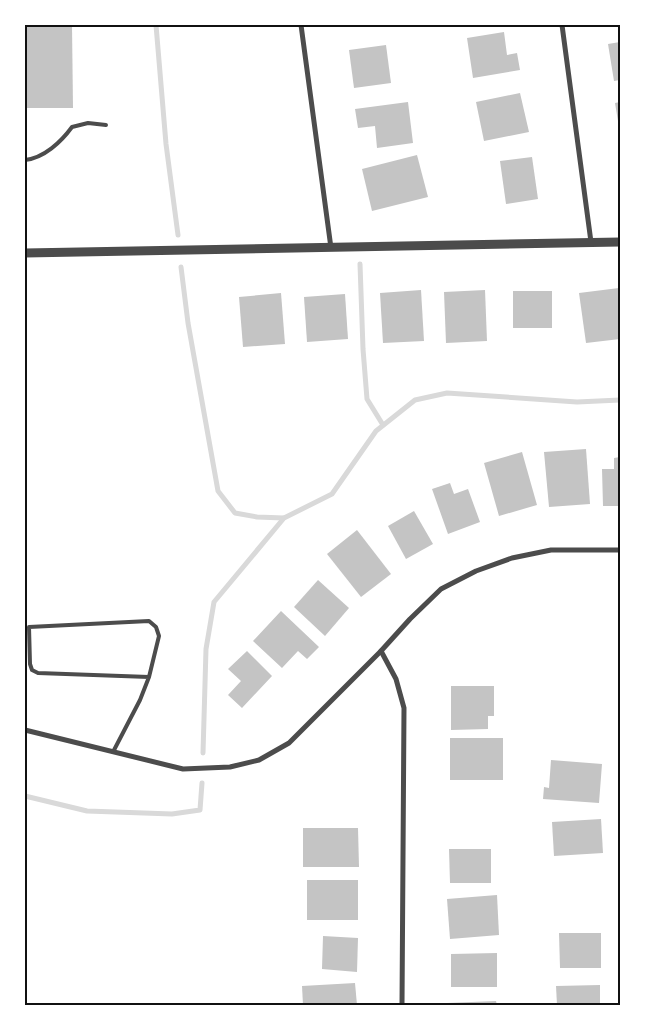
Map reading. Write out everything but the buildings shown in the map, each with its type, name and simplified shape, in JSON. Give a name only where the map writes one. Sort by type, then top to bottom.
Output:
[{"type":"street","points":[[301,25],[331,248]]},
{"type":"street","points":[[562,25],[592,242]]},
{"type":"street","points":[[25,253],[620,242]]},
{"type":"street","points":[[25,730],[183,769],[230,767],[259,760],[289,743],[381,652],[410,619],[441,589],[476,571],[512,558],[551,550],[620,550]]},
{"type":"street","points":[[381,652],[396,679],[404,708],[402,1005]]},
{"type":"lane","points":[[25,160],[36,159],[67,134],[72,127],[88,123],[106,125]]},
{"type":"lane","points":[[113,752],[140,700],[149,677],[159,636],[156,627],[149,621],[29,627],[27,637],[30,664],[32,670],[38,673],[149,677]]},
{"type":"waterway","points":[[156,25],[166,144],[178,235]]},
{"type":"waterway","points":[[360,264],[367,399],[383,425]]},
{"type":"waterway","points":[[181,267],[188,323],[218,491],[235,513],[257,517],[284,518]]},
{"type":"waterway","points":[[203,753],[206,649],[214,602],[284,518],[332,494],[376,431],[415,400],[447,393],[577,402],[620,400]]},
{"type":"waterway","points":[[25,796],[87,811],[172,814],[200,810],[202,783]]}]
